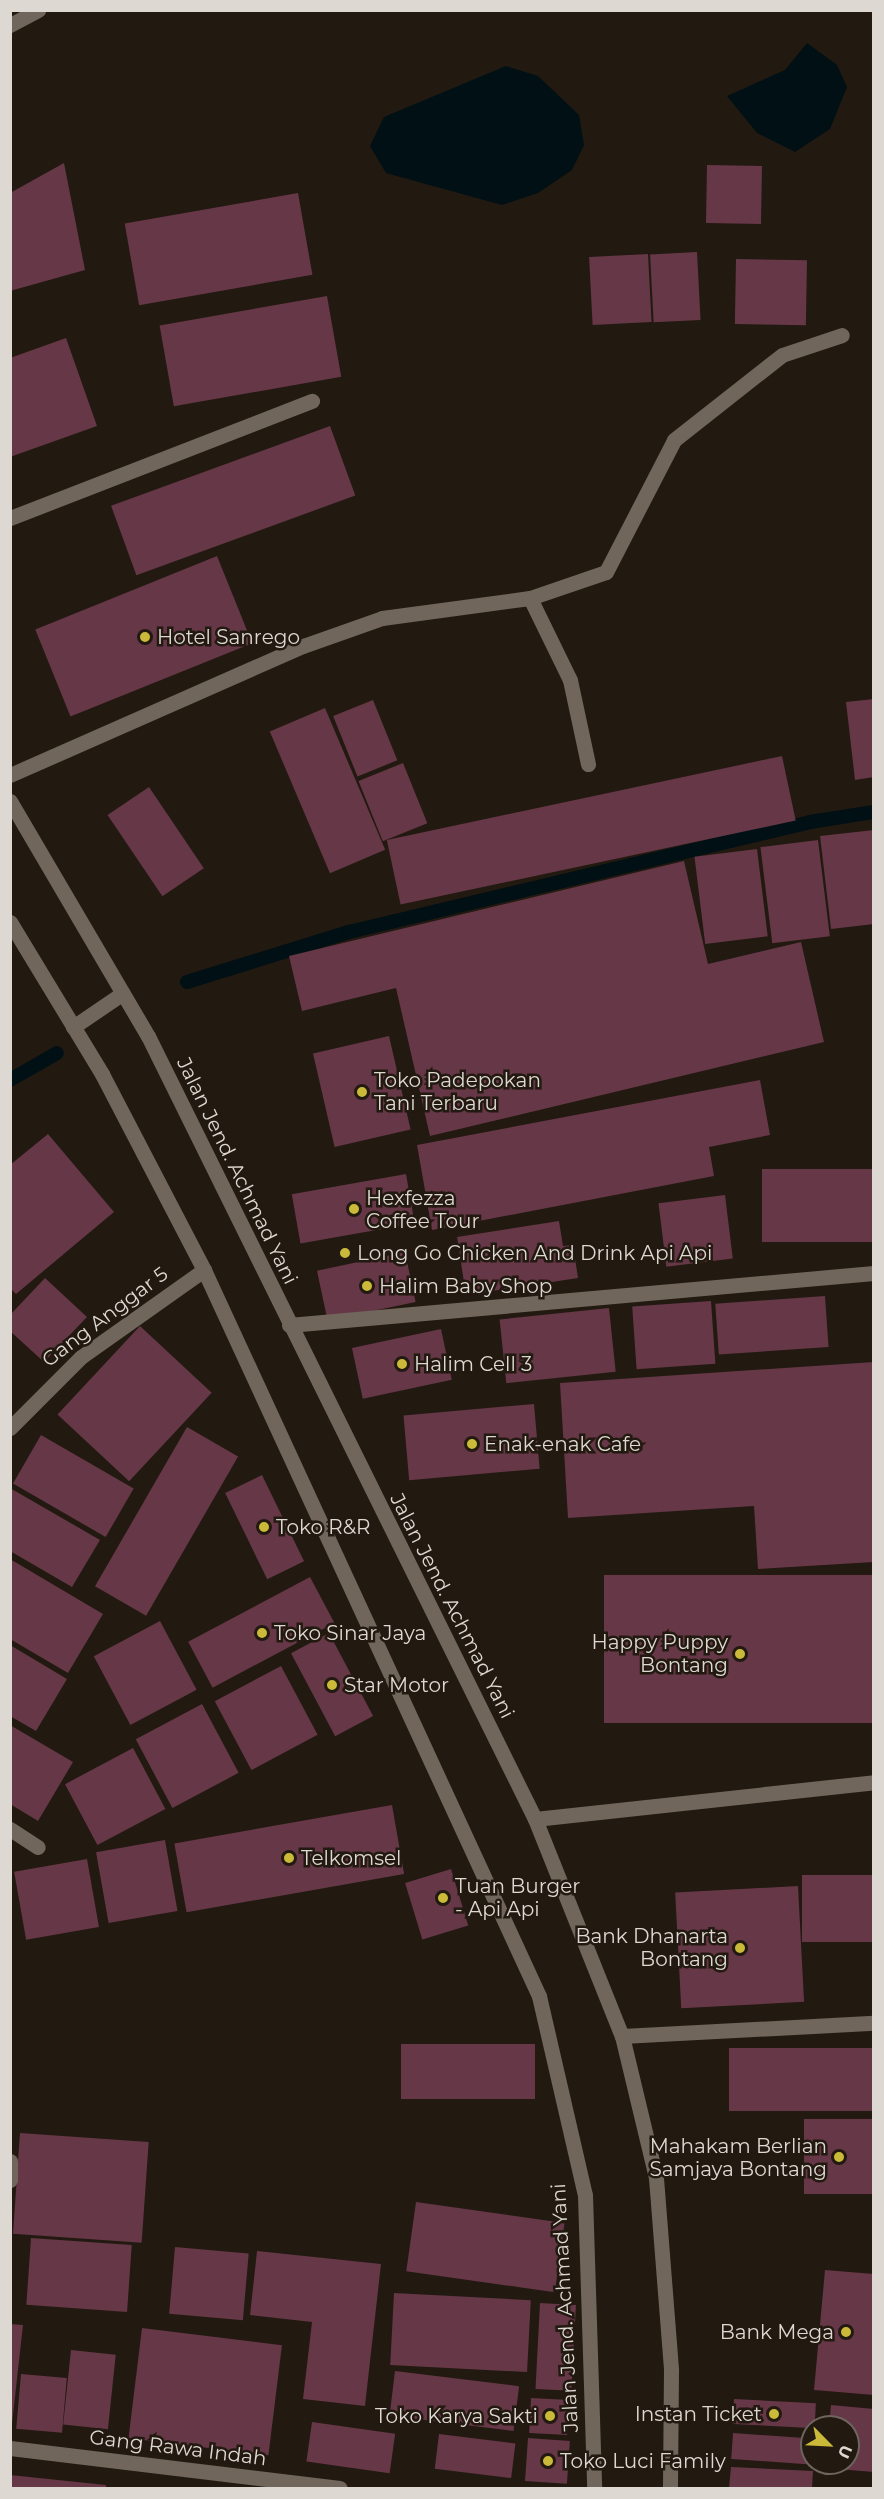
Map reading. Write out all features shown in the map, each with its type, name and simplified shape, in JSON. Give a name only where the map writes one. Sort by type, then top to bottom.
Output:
[{"type":"street","points":[[10,25],[38,10]]},
{"type":"street","points":[[10,775],[303,646],[382,618],[530,598],[606,572],[674,440],[782,355],[842,335]]},
{"type":"street","points":[[10,518],[312,401]]},
{"type":"street","points":[[530,598],[570,680],[588,764]]},
{"type":"street","name":"Jalan Jend. Achmad Yani","points":[[10,801],[123,993],[535,1819],[622,2036],[656,2178],[671,2370],[670,2488]]},
{"type":"street","name":"Jalan Jend. Achmad Yani","points":[[10,922],[73,1027],[204,1270],[539,1996],[585,2195],[594,2488]]},
{"type":"street","points":[[73,1027],[123,993]]},
{"type":"street","name":"Gang Anggar 5","points":[[10,1428],[81,1357],[204,1270]]},
{"type":"street","points":[[289,1325],[873,1273]]},
{"type":"street","points":[[535,1819],[873,1782]]},
{"type":"street","points":[[10,1829],[38,1847]]},
{"type":"street","points":[[622,2036],[873,2023]]},
{"type":"street","points":[[10,2161],[10,2180]]},
{"type":"street","name":"Gang Rawa Indah","points":[[10,2448],[340,2488]]},
{"type":"shaded area","points":[[807,43],[837,65],[847,87],[830,129],[795,152],[757,133],[727,96],[785,70]]},
{"type":"shaded area","points":[[506,66],[538,76],[579,115],[584,145],[572,170],[538,193],[502,205],[386,173],[370,146],[384,117]]},
{"type":"building","points":[[64,163],[85,270],[10,291],[10,193]]},
{"type":"building","points":[[707,165],[762,166],[761,224],[706,223]]},
{"type":"building","points":[[298,193],[312,275],[139,305],[125,224]]},
{"type":"building","points":[[697,252],[701,320],[654,322],[650,254]]},
{"type":"building","points":[[648,254],[652,322],[593,325],[589,257]]},
{"type":"building","points":[[736,259],[807,260],[806,325],[735,324]]},
{"type":"building","points":[[327,296],[341,377],[174,406],[160,326]]},
{"type":"building","points":[[66,338],[97,426],[10,457],[10,358]]},
{"type":"building","points":[[330,426],[355,496],[136,575],[111,506]]},
{"type":"building","name":"Hotel Sanrego","points":[[217,556],[252,643],[70,717],[35,629]]},
{"type":"building","points":[[874,699],[874,777],[855,780],[846,702]]},
{"type":"building","points":[[373,700],[397,760],[357,776],[333,716]]},
{"type":"building","points":[[325,708],[385,850],[330,873],[270,731]]},
{"type":"building","points":[[782,756],[796,821],[401,905],[387,840]]},
{"type":"building","points":[[403,763],[427,823],[383,841],[358,781]]},
{"type":"building","points":[[149,787],[204,868],[162,896],[108,815]]},
{"type":"building","points":[[874,830],[874,924],[831,929],[820,836]]},
{"type":"building","points":[[818,840],[830,936],[772,943],[760,847]]},
{"type":"building","points":[[757,849],[768,936],[705,944],[694,857]]},
{"type":"building","points":[[684,861],[708,964],[801,942],[824,1042],[430,1136],[396,988],[302,1011],[289,956]]},
{"type":"building","name":"Toko Padepokan Tani Terbaru","points":[[389,1036],[411,1130],[335,1147],[313,1054]]},
{"type":"building","points":[[760,1080],[770,1135],[709,1147],[714,1176],[432,1230],[417,1145]]},
{"type":"building","points":[[48,1134],[114,1212],[16,1294],[10,1288],[10,1165]]},
{"type":"building","points":[[762,1169],[874,1169],[874,1242],[762,1242]]},
{"type":"building","name":"Hexfezza Coffee Tour","points":[[406,1174],[415,1223],[300,1243],[292,1194]]},
{"type":"building","points":[[725,1195],[733,1259],[666,1267],[658,1203]]},
{"type":"building","points":[[559,1221],[563,1246],[573,1245],[578,1278],[466,1295],[457,1237]]},
{"type":"building","name":"Halim Baby Shop","points":[[405,1252],[416,1302],[328,1321],[317,1271]]},
{"type":"building","points":[[45,1278],[87,1317],[44,1362],[10,1331],[10,1315]]},
{"type":"building","points":[[825,1296],[829,1347],[719,1355],[715,1304]]},
{"type":"building","points":[[711,1301],[715,1364],[637,1369],[632,1307]]},
{"type":"building","points":[[609,1308],[616,1372],[506,1383],[500,1319]]},
{"type":"building","points":[[140,1326],[212,1393],[129,1481],[57,1414]]},
{"type":"building","name":"Halim Cell 3","points":[[441,1329],[452,1380],[363,1399],[352,1348]]},
{"type":"building","points":[[874,1362],[874,1562],[758,1569],[754,1506],[568,1518],[560,1383]]},
{"type":"building","name":"Enak-enak Cafe","points":[[534,1404],[540,1469],[409,1480],[403,1415]]},
{"type":"building","points":[[187,1427],[238,1456],[146,1616],[95,1586]]},
{"type":"building","points":[[41,1435],[134,1488],[106,1537],[13,1483]]},
{"type":"building","name":"Toko R&R","points":[[262,1475],[304,1561],[267,1579],[225,1493]]},
{"type":"building","points":[[10,1488],[100,1540],[72,1587],[10,1551]]},
{"type":"building","points":[[10,1559],[103,1614],[68,1673],[10,1639]]},
{"type":"building","name":"Happy Puppy Bontang","points":[[604,1575],[874,1575],[874,1723],[604,1723]]},
{"type":"building","name":"Toko Sinar Jaya","points":[[310,1577],[334,1623],[213,1688],[188,1642]]},
{"type":"building","points":[[160,1621],[197,1690],[130,1725],[94,1656]]},
{"type":"building","name":"Star Motor","points":[[329,1633],[373,1716],[335,1736],[291,1653]]},
{"type":"building","points":[[10,1645],[67,1679],[36,1731],[10,1716]]},
{"type":"building","points":[[281,1666],[318,1735],[251,1770],[215,1701]]},
{"type":"building","points":[[202,1704],[239,1773],[172,1808],[136,1739]]},
{"type":"building","points":[[10,1725],[73,1762],[38,1821],[10,1804]]},
{"type":"building","points":[[133,1748],[165,1809],[97,1845],[65,1784]]},
{"type":"building","name":"Telkomsel","points":[[392,1805],[404,1874],[187,1912],[174,1843]]},
{"type":"building","points":[[165,1840],[178,1911],[109,1923],[96,1852]]},
{"type":"building","points":[[87,1859],[99,1927],[26,1940],[14,1872]]},
{"type":"building","points":[[451,1869],[468,1925],[422,1939],[405,1883]]},
{"type":"building","points":[[802,1875],[874,1875],[874,1942],[802,1942]]},
{"type":"building","name":"Bank Dhanarta Bontang","points":[[798,1886],[804,2002],[681,2008],[675,1892]]},
{"type":"building","points":[[401,2044],[535,2044],[535,2099],[401,2099]]},
{"type":"building","points":[[729,2048],[874,2048],[874,2111],[729,2111]]},
{"type":"building","name":"Mahakam Berlian Samjaya Bontang","points":[[804,2119],[874,2119],[874,2194],[804,2194]]},
{"type":"building","points":[[20,2133],[149,2142],[142,2243],[13,2234]]},
{"type":"building","points":[[416,2202],[565,2223],[555,2292],[406,2271]]},
{"type":"building","points":[[31,2238],[132,2245],[127,2312],[26,2305]]},
{"type":"building","points":[[175,2247],[249,2253],[243,2320],[169,2314]]},
{"type":"building","points":[[257,2251],[381,2264],[365,2406],[303,2399],[312,2322],[250,2315]]},
{"type":"building","name":"Bank Mega","points":[[825,2270],[874,2274],[874,2395],[814,2390]]},
{"type":"building","points":[[394,2293],[531,2300],[527,2372],[390,2365]]},
{"type":"building","points":[[540,2303],[576,2305],[571,2391],[535,2389]]},
{"type":"building","points":[[10,2324],[23,2325],[12,2424],[10,2424]]},
{"type":"building","points":[[142,2328],[282,2345],[268,2455],[128,2438]]},
{"type":"building","points":[[71,2350],[116,2355],[108,2429],[63,2425]]},
{"type":"building","points":[[395,2371],[519,2386],[514,2431],[390,2416]]},
{"type":"building","points":[[21,2374],[67,2378],[62,2433],[16,2429]]},
{"type":"building","name":"Toko Karya Sakti","points":[[531,2398],[569,2400],[567,2435],[529,2433]]},
{"type":"building","name":"Instan Ticket","points":[[734,2399],[816,2403],[815,2415],[800,2415],[800,2427],[733,2424]]},
{"type":"building","points":[[831,2405],[874,2409],[874,2472],[860,2471],[860,2415],[830,2415]]},
{"type":"building","points":[[312,2422],[395,2434],[390,2473],[306,2462]]},
{"type":"building","points":[[733,2433],[800,2438],[800,2464],[731,2459]]},
{"type":"building","points":[[439,2434],[515,2443],[511,2478],[435,2469]]},
{"type":"building","name":"Toko Luci Family","points":[[528,2438],[570,2441],[567,2484],[525,2481]]},
{"type":"building","points":[[731,2467],[800,2470],[800,2475],[813,2475],[812,2488],[729,2488]]},
{"type":"building","points":[[10,2475],[106,2485],[106,2488],[10,2488]]},
{"type":"waterway","points":[[187,982],[349,932],[810,822],[874,812]]},
{"type":"waterway","points":[[10,1080],[57,1053]]},
{"type":"place","name":"Hotel Sanrego","points":[[145,637]]},
{"type":"place","name":"Toko Padepokan Tani Terbaru","points":[[362,1092]]},
{"type":"place","name":"Hexfezza Coffee Tour","points":[[354,1209]]},
{"type":"place","name":"Long Go Chicken And Drink Api Api","points":[[345,1253]]},
{"type":"place","name":"Halim Baby Shop","points":[[367,1286]]},
{"type":"place","name":"Halim Cell 3","points":[[402,1364]]},
{"type":"place","name":"Enak-enak Cafe","points":[[472,1444]]},
{"type":"place","name":"Toko R&R","points":[[264,1527]]},
{"type":"place","name":"Toko Sinar Jaya","points":[[262,1633]]},
{"type":"place","name":"Happy Puppy Bontang","points":[[740,1654]]},
{"type":"place","name":"Star Motor","points":[[332,1685]]},
{"type":"place","name":"Telkomsel","points":[[289,1858]]},
{"type":"place","name":"Tuan Burger - Api Api","points":[[443,1898]]},
{"type":"place","name":"Bank Dhanarta Bontang","points":[[740,1948]]},
{"type":"place","name":"Mahakam Berlian Samjaya Bontang","points":[[839,2157]]},
{"type":"place","name":"Bank Mega","points":[[846,2332]]},
{"type":"place","name":"Instan Ticket","points":[[774,2414]]},
{"type":"place","name":"Toko Karya Sakti","points":[[550,2416]]},
{"type":"place","name":"Toko Luci Family","points":[[548,2461]]}]
